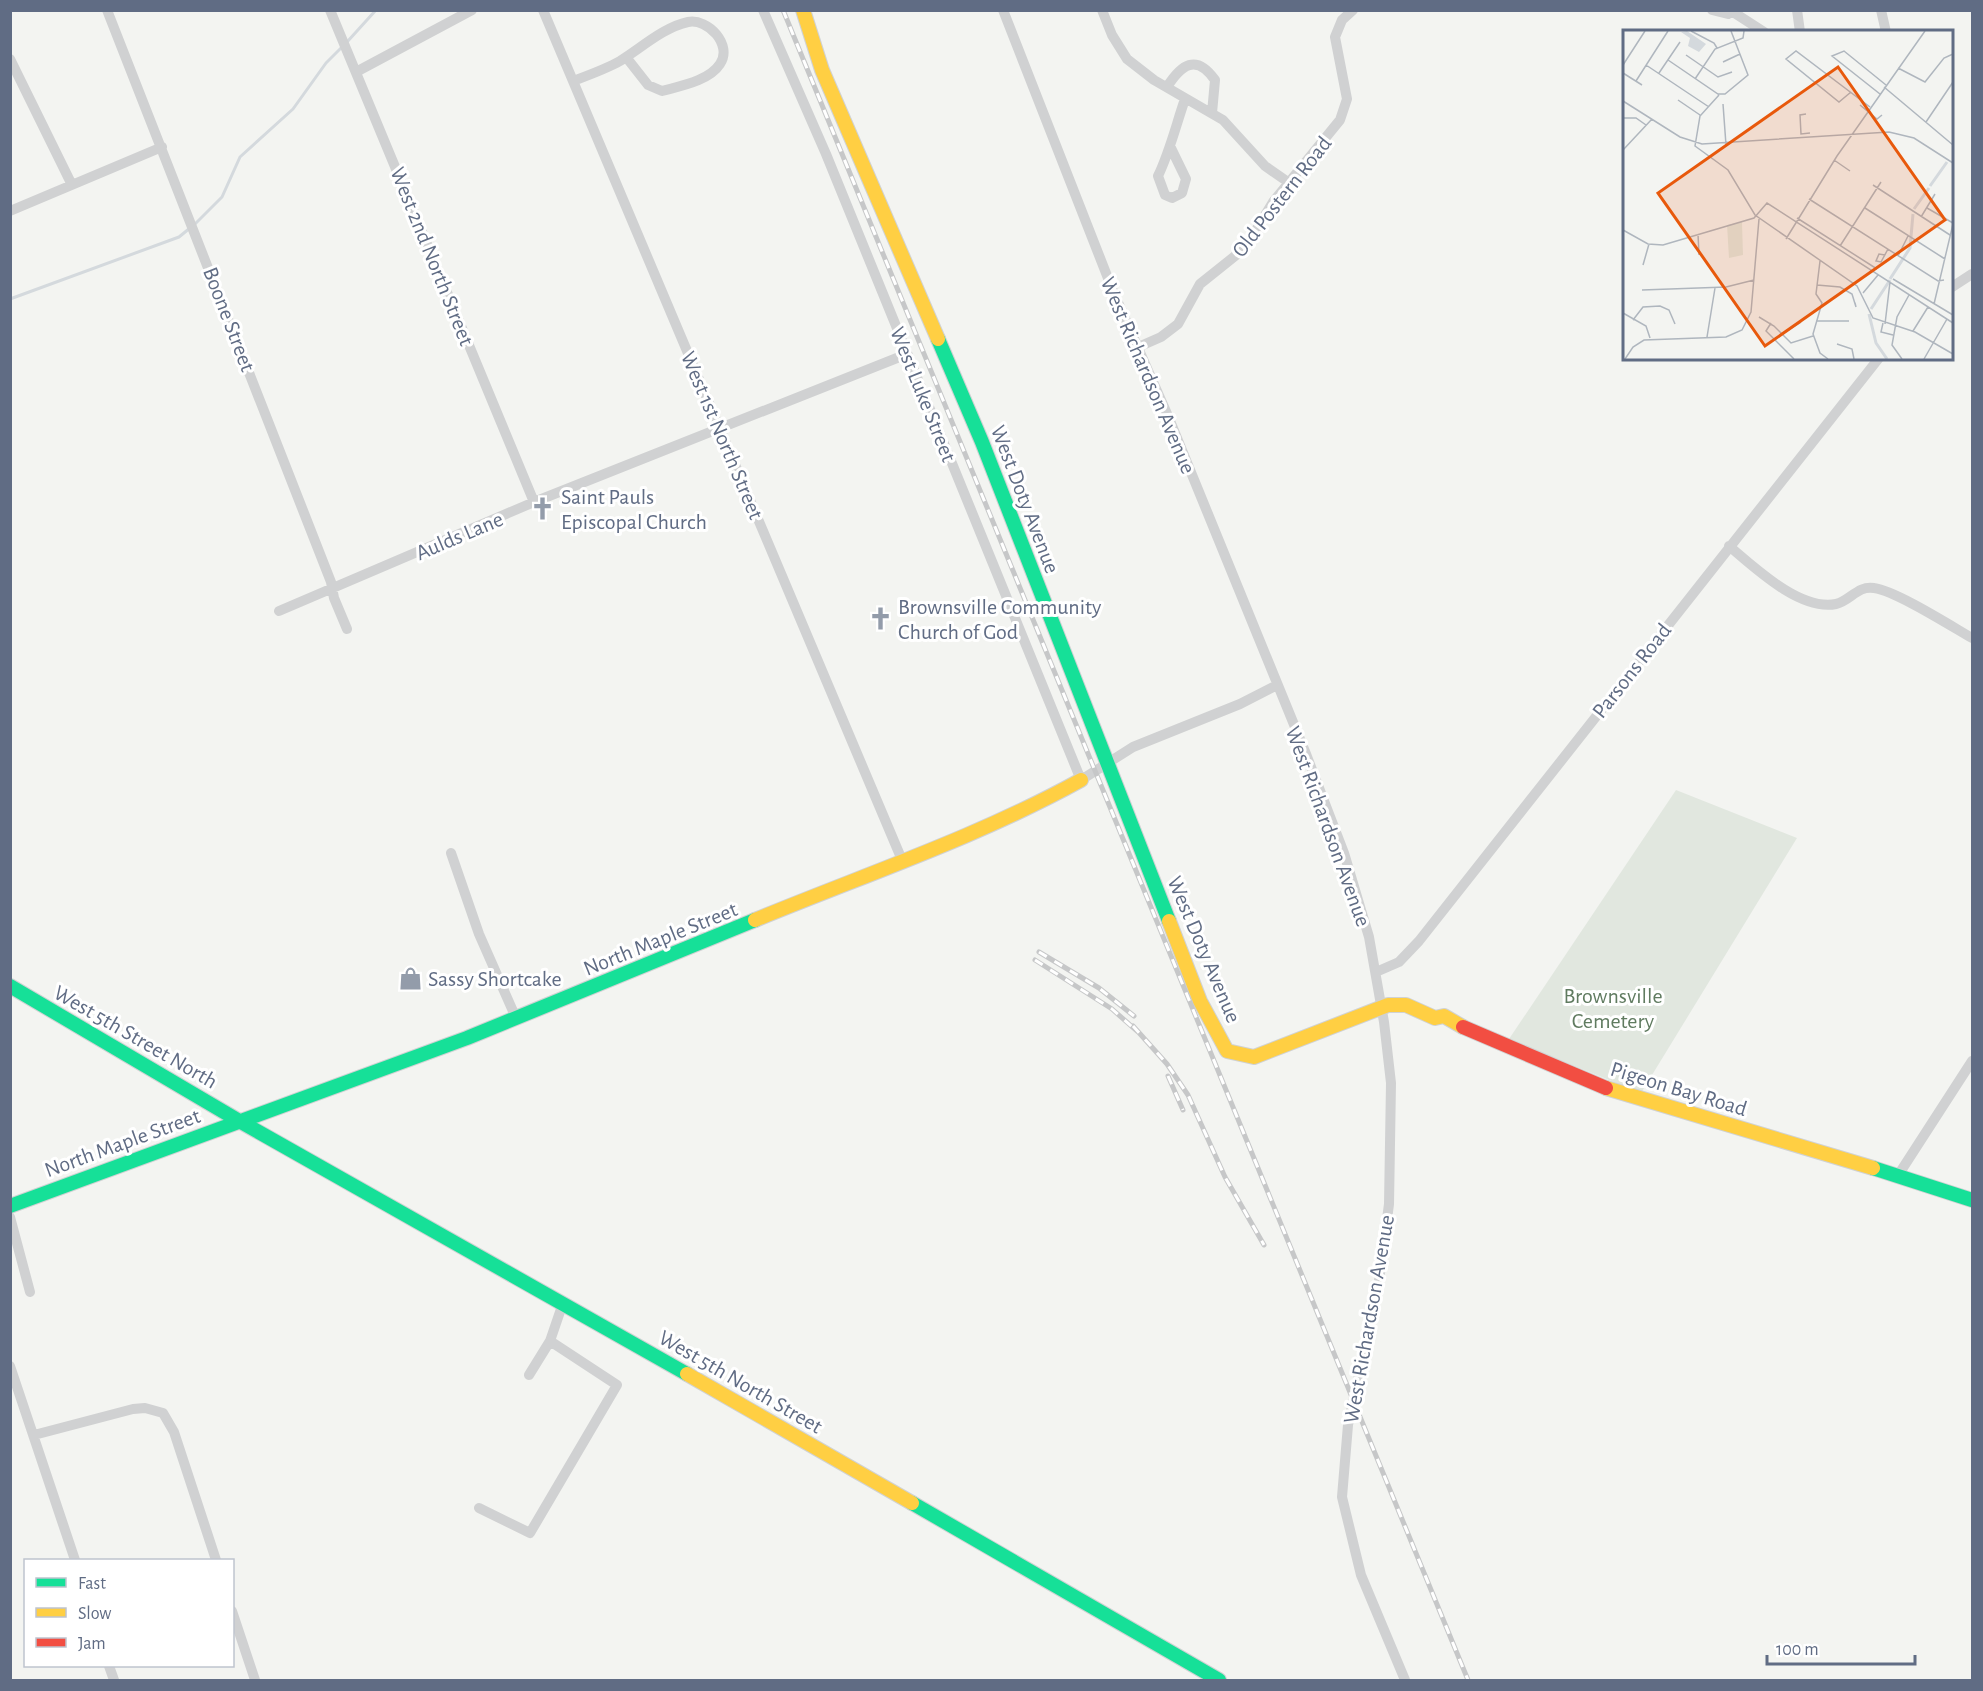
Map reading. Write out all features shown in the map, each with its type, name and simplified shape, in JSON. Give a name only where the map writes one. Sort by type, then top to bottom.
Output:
[{"type":"street","name":"Boone Street","points":[[107,10],[332,582],[332,589],[347,629]]},
{"type":"street","name":"West 2nd North Street","points":[[330,10],[534,502]]},
{"type":"street","points":[[356,72],[472,10]]},
{"type":"street","name":"West 1st North Street","points":[[543,10],[902,860]]},
{"type":"street","name":"West Luke Street","points":[[763,10],[826,154],[1081,780]]},
{"type":"street","name":"West Doty Avenue","points":[[803,10],[822,70],[982,442],[1105,763],[1200,1001],[1227,1051],[1254,1057],[1381,1008]]},
{"type":"street","name":"West Richardson Avenue","points":[[1003,10],[1137,348],[1168,416],[1344,853],[1369,937],[1376,972],[1390,1083],[1389,1204],[1379,1281],[1348,1425],[1342,1497],[1361,1575],[1405,1680]]},
{"type":"street","points":[[1102,10],[1112,35],[1127,59],[1185,99],[1212,113],[1239,134],[1265,166],[1288,182]]},
{"type":"street","name":"Old Postern Road","points":[[1137,348],[1161,337],[1178,324],[1200,284],[1245,248],[1288,182],[1340,120],[1347,99],[1335,37],[1342,20],[1353,10]]},
{"type":"street","points":[[1712,10],[1721,14],[1734,11],[1761,30]]},
{"type":"street","points":[[1797,10],[1800,30]]},
{"type":"street","points":[[1881,10],[1886,30]]},
{"type":"street","points":[[573,81],[626,57],[672,28],[689,22],[701,22],[712,30],[721,40],[724,52],[720,64],[706,75],[662,91],[648,85],[626,57]]},
{"type":"street","points":[[10,58],[71,183]]},
{"type":"street","points":[[1167,87],[1182,68],[1191,64],[1200,66],[1215,80],[1212,113]]},
{"type":"street","points":[[1170,146],[1185,99]]},
{"type":"street","points":[[10,211],[71,183],[162,147]]},
{"type":"street","points":[[1953,286],[1972,274]]},
{"type":"street","name":"Aulds Lane","points":[[279,610],[534,502],[907,354]]},
{"type":"street","name":"Parsons Road","points":[[1376,972],[1399,962],[1419,941],[1877,360]]},
{"type":"street","points":[[1729,546],[1797,597],[1820,604],[1838,603],[1855,592],[1869,587],[1877,588],[1906,601],[1972,638]]},
{"type":"street","points":[[1081,780],[1133,747],[1240,704],[1276,685]]},
{"type":"street","name":"North Maple Street","points":[[10,1206],[516,1018],[902,860],[1050,797],[1081,780]]},
{"type":"street","points":[[451,853],[479,934],[516,1018]]},
{"type":"street","name":"West 5th Street North","points":[[10,986],[241,1122]]},
{"type":"street","name":"Pigeon Bay Road","points":[[1381,1008],[1406,1005],[1435,1018],[1444,1016],[1474,1034],[1594,1084],[1972,1200]]},
{"type":"street","points":[[1897,1177],[1972,1061]]},
{"type":"street","name":"West 5th North Street","points":[[241,1122],[563,1303],[1219,1680]]},
{"type":"street","points":[[10,1217],[30,1292]]},
{"type":"street","points":[[529,1375],[550,1341],[563,1303]]},
{"type":"street","points":[[479,1508],[530,1533],[617,1385],[550,1341]]},
{"type":"street","points":[[10,1366],[75,1559]]},
{"type":"street","points":[[34,1435],[133,1409],[145,1407],[163,1413],[174,1432],[216,1559]]},
{"type":"street","points":[[234,1617],[255,1680]]},
{"type":"green space","name":"Brownsville Cemetery","points":[[1676,790],[1797,838],[1641,1093],[1509,1039]]},
{"type":"waterway","points":[[347,42],[376,10]]},
{"type":"waterway","points":[[195,224],[222,197],[240,157],[293,109],[326,63],[342,47]]},
{"type":"waterway","points":[[10,299],[179,237],[190,228]]},
{"type":"railway","points":[[783,10],[1468,1680]]},
{"type":"railway","points":[[1039,952],[1099,988],[1134,1016]]},
{"type":"railway","points":[[1035,960],[1112,1009],[1138,1032]]},
{"type":"railway","points":[[1133,1026],[1167,1064],[1188,1095],[1225,1177],[1264,1245]]},
{"type":"railway","points":[[1168,1076],[1183,1110]]},
{"type":"traffic: fast","points":[[938,339],[982,442],[1169,921]]},
{"type":"traffic: fast","points":[[10,1206],[467,1038],[755,920]]},
{"type":"traffic: fast","points":[[10,986],[241,1122],[687,1374]]},
{"type":"traffic: fast","points":[[1873,1168],[1972,1200]]},
{"type":"traffic: fast","points":[[912,1503],[1219,1680]]},
{"type":"traffic: slow","points":[[803,10],[822,70],[938,339]]},
{"type":"traffic: slow","points":[[755,920],[1002,820],[1081,780]]},
{"type":"traffic: slow","points":[[1169,921],[1200,1001],[1227,1051],[1254,1057],[1388,1005],[1406,1005],[1435,1018],[1444,1016],[1463,1027]]},
{"type":"traffic: slow","points":[[1606,1088],[1873,1168]]},
{"type":"traffic: slow","points":[[687,1374],[912,1503]]},
{"type":"traffic: jam","points":[[1463,1027],[1606,1088]]},
{"type":"place","name":"Saint Pauls Episcopal Church","points":[[543,509]]},
{"type":"place","name":"Brownsville Community Church of God","points":[[880,619]]},
{"type":"place","name":"Sassy Shortcake","points":[[410,978]]}]
